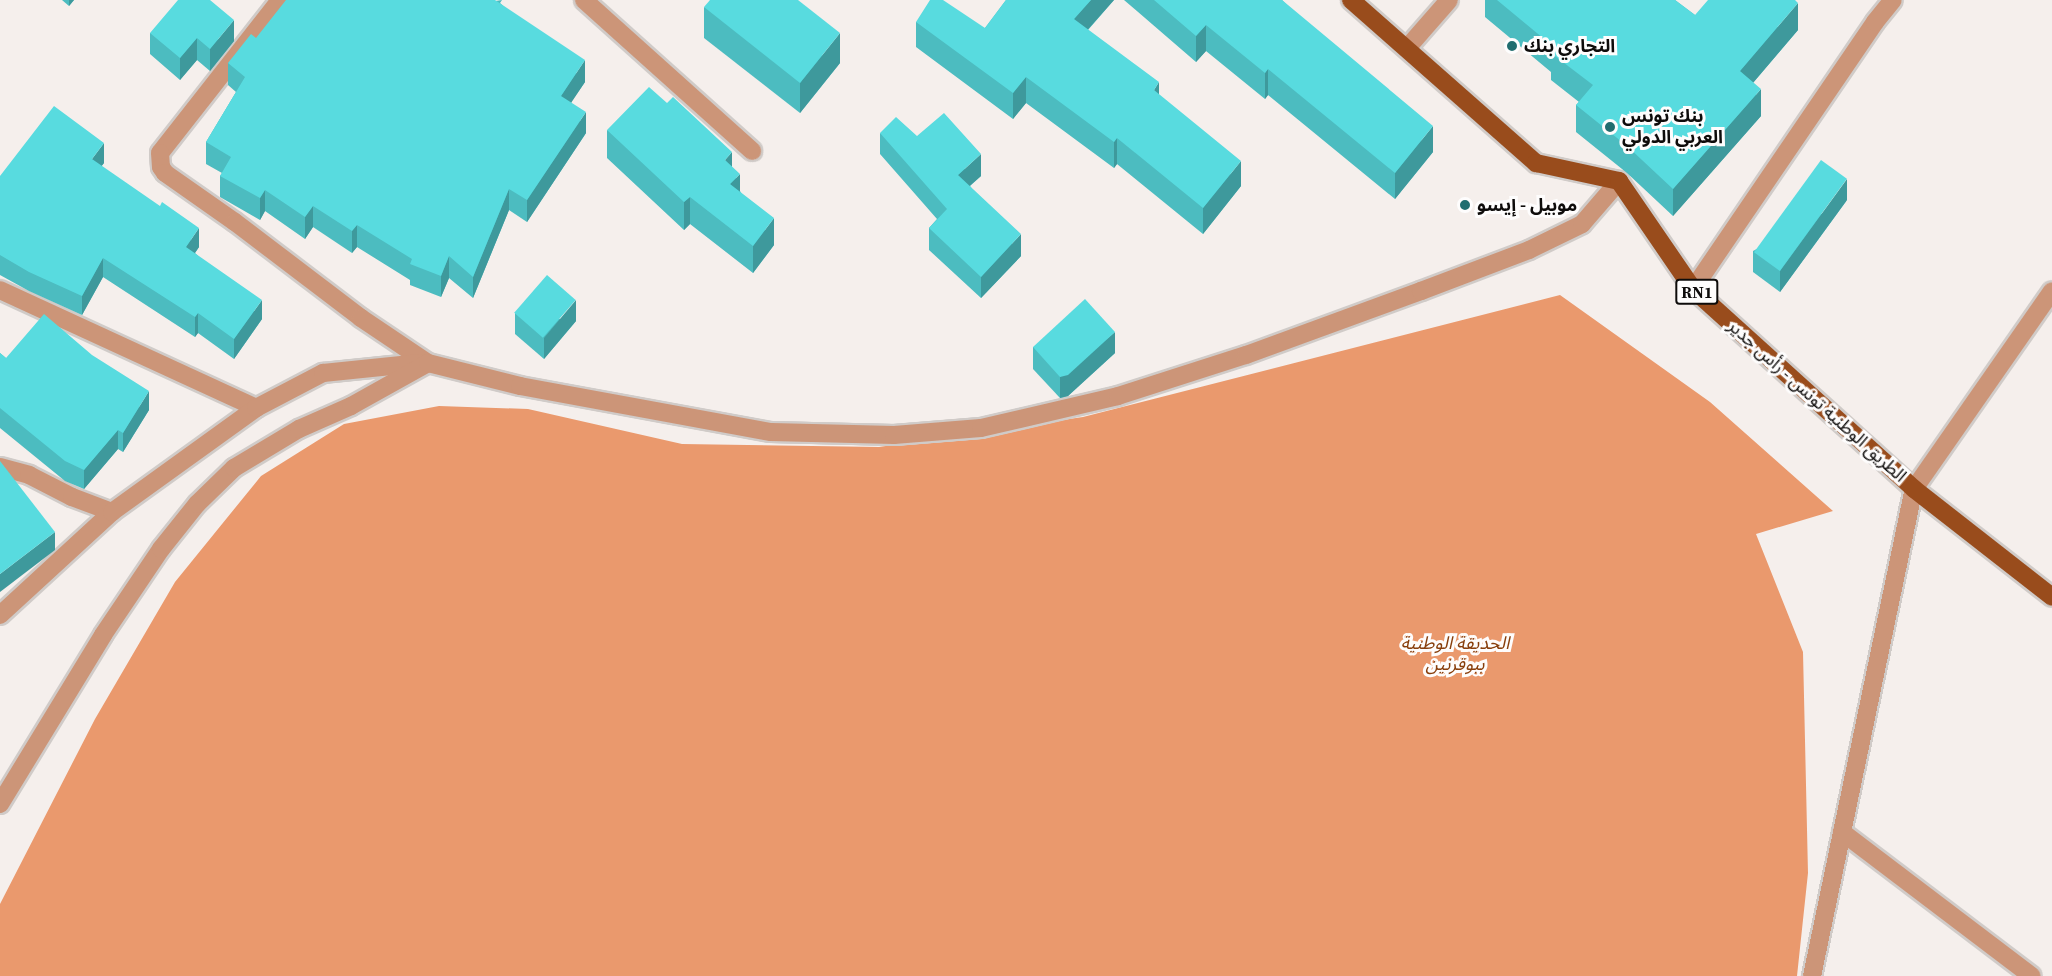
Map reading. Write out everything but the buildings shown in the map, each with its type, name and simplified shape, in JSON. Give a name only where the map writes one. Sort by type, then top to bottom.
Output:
[{"type":"main road","points":[[1351,0],[1408,47],[1536,163],[1619,180]]},
{"type":"main road","name":"الطريق الوطنية تونس - رأس جدير","points":[[1619,180],[1693,289],[1914,489],[2052,597]]},
{"type":"street","points":[[280,0],[160,153],[161,166],[165,173],[235,222],[361,318],[428,363],[520,387],[771,432],[894,435],[981,428],[1118,396],[1246,355],[1529,250],[1582,224],[1619,180]]},
{"type":"street","points":[[584,0],[752,151]]},
{"type":"street","points":[[1408,47],[1449,0]]},
{"type":"street","points":[[1693,289],[1875,22],[1893,0]]},
{"type":"street","points":[[2,288],[256,408]]},
{"type":"street","points":[[1812,976],[1914,489],[2052,291]]},
{"type":"street","points":[[0,615],[112,512],[256,408],[323,373],[428,363]]},
{"type":"street","points":[[0,804],[103,635],[161,549],[197,504],[243,463],[299,429],[351,406],[428,363]]},
{"type":"street","points":[[0,467],[29,475],[72,497],[112,512]]},
{"type":"street","points":[[1842,832],[2032,976]]},
{"type":"green space","name":"الحديقة الوطنية ببوقرنين","points":[[1560,295],[1710,402],[1833,511],[1756,534],[1803,652],[1808,873],[1797,976],[0,976],[0,904],[95,719],[175,582],[261,476],[344,424],[439,406],[528,409],[682,444],[879,447],[1083,417]]},
{"type":"place","name":"التجاري بنك","points":[[1512,46]]},
{"type":"place","name":"بنك تونس العربي الدولي","points":[[1610,127]]},
{"type":"place","name":"موبيل - إيسو","points":[[1465,205]]}]
